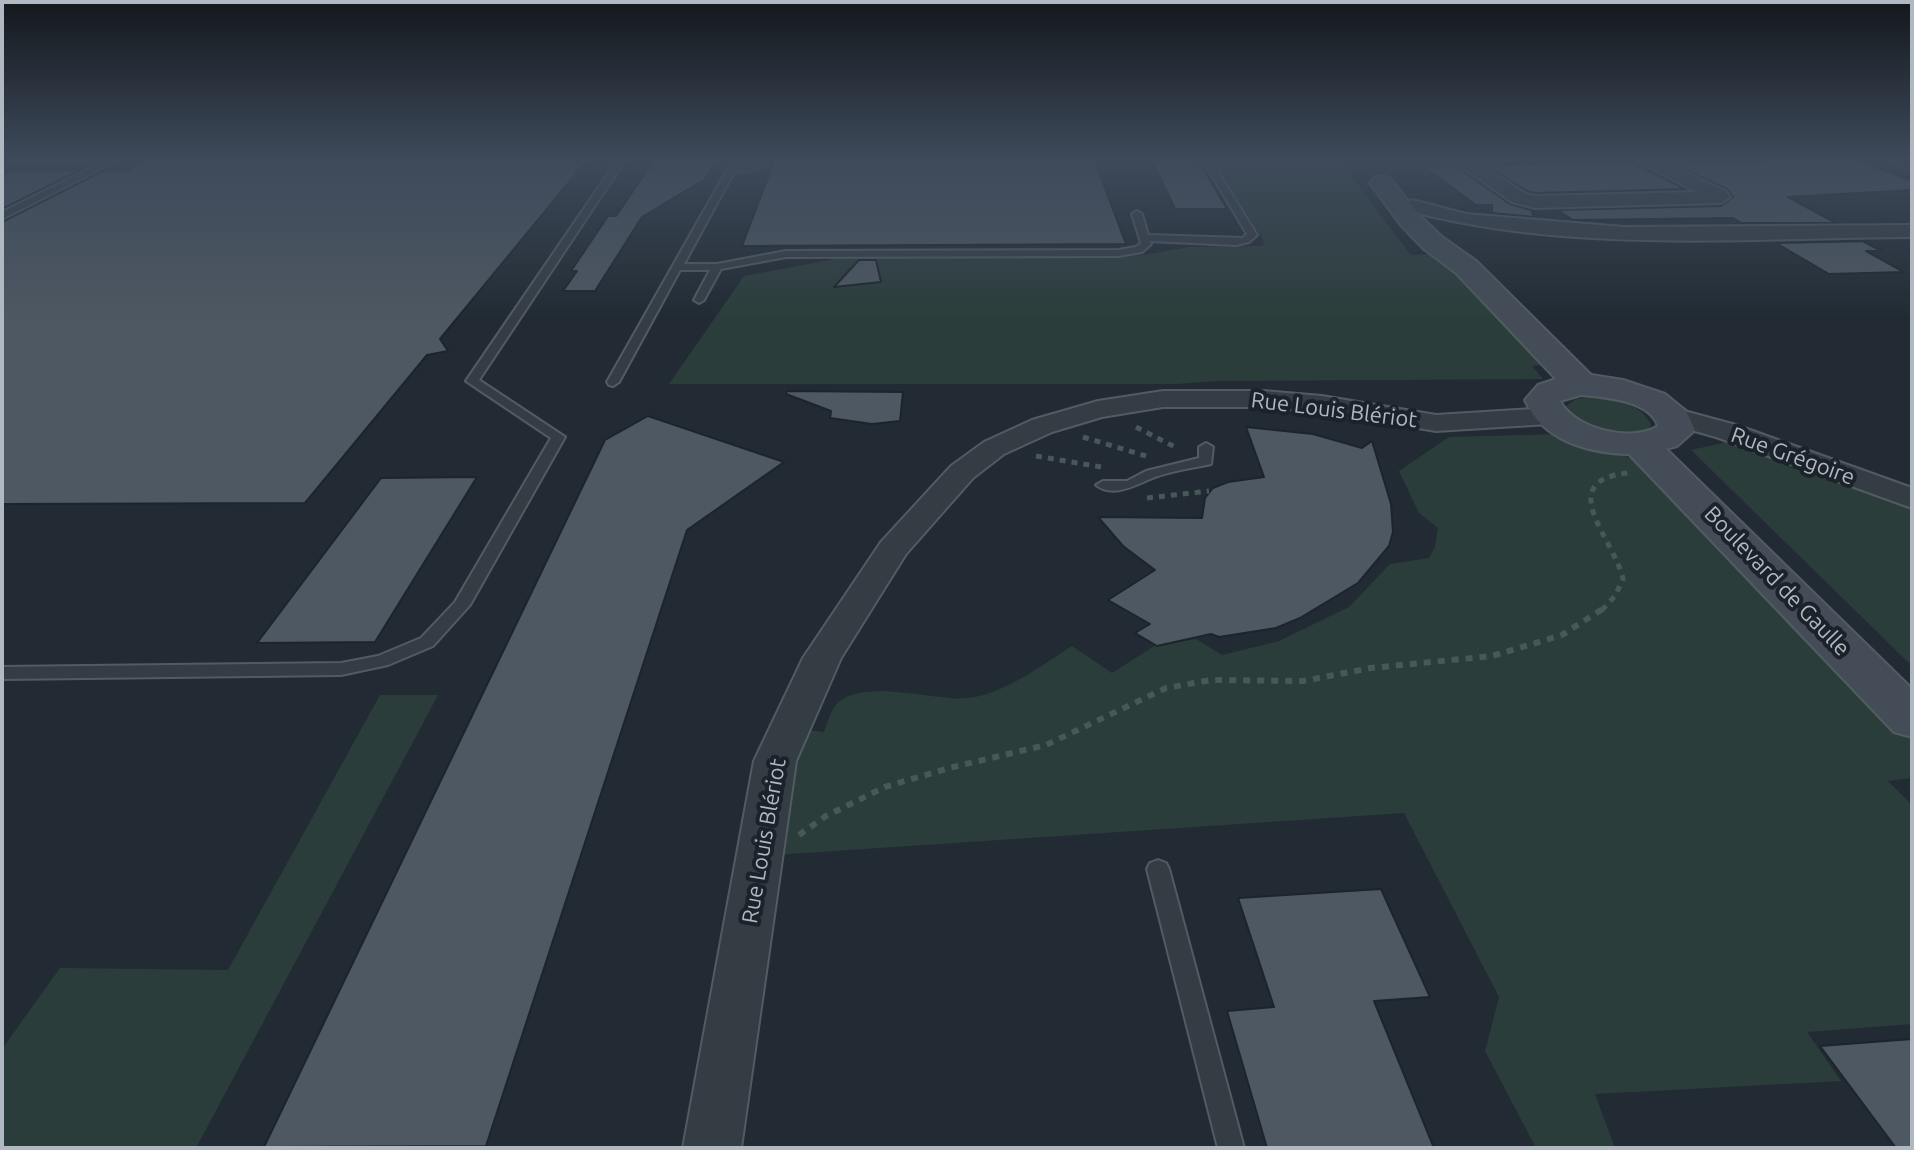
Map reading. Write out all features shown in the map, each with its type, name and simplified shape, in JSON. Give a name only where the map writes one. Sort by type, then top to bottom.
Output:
[{"type":"main road","points":[[1403,213],[1433,243],[1466,267],[1581,385]]},
{"type":"main road","points":[[1419,213],[1455,250],[1466,267]]},
{"type":"main road","points":[[1581,385],[1631,393],[1663,407],[1673,416],[1677,430],[1671,438],[1636,458],[1576,432],[1549,416],[1542,400],[1548,392],[1581,385]]},
{"type":"main road","name":"Boulevard de Gaulle","points":[[1636,458],[1912,719]]},
{"type":"street","points":[[1438,213],[1465,220],[1624,233],[1912,231]]},
{"type":"street","points":[[1748,213],[1782,232]]},
{"type":"street","points":[[1435,230],[1465,220]]},
{"type":"street","name":"Rue Louis Blériot","points":[[712,1148],[775,761],[822,658],[893,549],[962,472],[994,448],[1042,426],[1098,409],[1163,399],[1209,398],[1322,404],[1436,423],[1549,416]]},
{"type":"street","name":"Rue Grégoire","points":[[1673,416],[1726,431],[1912,499]]},
{"type":"lane","points":[[2,673],[341,669],[382,661],[427,642],[462,605],[558,437],[472,381],[586,213]]},
{"type":"lane","points":[[613,382],[707,213]]},
{"type":"lane","points":[[1145,238],[1246,240],[1252,235],[1238,213]]},
{"type":"lane","points":[[677,267],[717,267],[786,254],[1118,253],[1139,250],[1146,244],[1137,214]]},
{"type":"lane","points":[[699,300],[717,267]]},
{"type":"lane","points":[[1103,485],[1130,485],[1151,474],[1180,467],[1205,454]]},
{"type":"lane","points":[[1158,869],[1231,1148]]},
{"type":"path","points":[[1098,409],[1205,454]]},
{"type":"path","points":[[1042,426],[1180,467]]},
{"type":"path","points":[[994,448],[1111,469]]},
{"type":"path","points":[[760,854],[782,850],[810,826],[883,787],[1046,745],[1072,735],[1159,688],[1216,679],[1295,682],[1368,668],[1485,657],[1562,635],[1611,601],[1623,582],[1622,566],[1594,522],[1591,495],[1594,485],[1603,477],[1636,458]]},
{"type":"path","points":[[1146,498],[1209,491]]},
{"type":"shaded area","points":[[1246,213],[1379,213],[1411,255],[1436,254],[1546,365],[1532,366],[1543,379],[1217,381],[1176,384],[669,384],[744,276],[840,258],[1144,255],[1189,247],[1263,246],[1264,241]]},
{"type":"shaded area","points":[[1576,399],[1613,400],[1632,406],[1651,425],[1642,432],[1621,435],[1585,423],[1566,412],[1565,407]]},
{"type":"shaded area","points":[[1566,434],[1641,462],[1660,478],[1912,742],[1912,778],[1888,781],[1912,805],[1912,1024],[1807,1032],[1841,1081],[1595,1094],[1615,1148],[1536,1148],[1485,1051],[1499,997],[1404,813],[774,855],[787,782],[804,730],[824,732],[833,709],[844,699],[877,691],[954,698],[981,696],[1022,678],[1072,646],[1112,673],[1156,645],[1196,639],[1222,655],[1279,641],[1349,607],[1390,564],[1429,558],[1435,547],[1438,528],[1419,513],[1399,471],[1449,437]]},
{"type":"shaded area","points":[[1732,441],[1794,469],[1804,468],[1912,508],[1912,666],[1691,450]]},
{"type":"shaded area","points":[[380,695],[438,695],[196,1148],[2,1148],[2,1049],[60,968],[228,970]]},
{"type":"building","points":[[20,213],[544,213],[440,339],[448,351],[427,355],[305,503],[2,504],[2,222]]},
{"type":"building","points":[[618,213],[649,213],[642,217],[595,291],[563,291],[577,271],[571,271],[608,216],[616,216]]},
{"type":"building","points":[[755,213],[1114,213],[1126,244],[742,246]]},
{"type":"building","points":[[1492,213],[1532,213],[1534,217]]},
{"type":"building","points":[[1561,213],[1817,213],[1836,223],[1742,223],[1733,218],[1573,220]]},
{"type":"building","points":[[1870,241],[1864,242],[1882,251],[1866,251],[1904,272],[1829,274],[1776,243]]},
{"type":"building","points":[[859,260],[876,260],[881,282],[834,287]]},
{"type":"building","points":[[787,391],[903,392],[900,421],[872,424],[830,418],[831,411],[786,394]]},
{"type":"building","points":[[648,416],[784,462],[687,530],[486,1146],[264,1147],[605,440]]},
{"type":"building","points":[[1246,427],[1313,434],[1362,448],[1372,441],[1391,504],[1393,532],[1389,546],[1358,583],[1300,618],[1276,628],[1219,637],[1211,634],[1157,646],[1135,633],[1150,624],[1108,600],[1155,570],[1123,546],[1098,517],[1202,518],[1205,498],[1213,488],[1228,482],[1264,477]]},
{"type":"building","points":[[477,477],[375,642],[257,643],[381,478]]},
{"type":"building","points":[[1381,889],[1430,997],[1374,1001],[1434,1148],[1267,1148],[1227,1011],[1274,1007],[1238,898]]},
{"type":"building","points":[[1912,1039],[1912,1148],[1896,1148],[1820,1046]]}]
